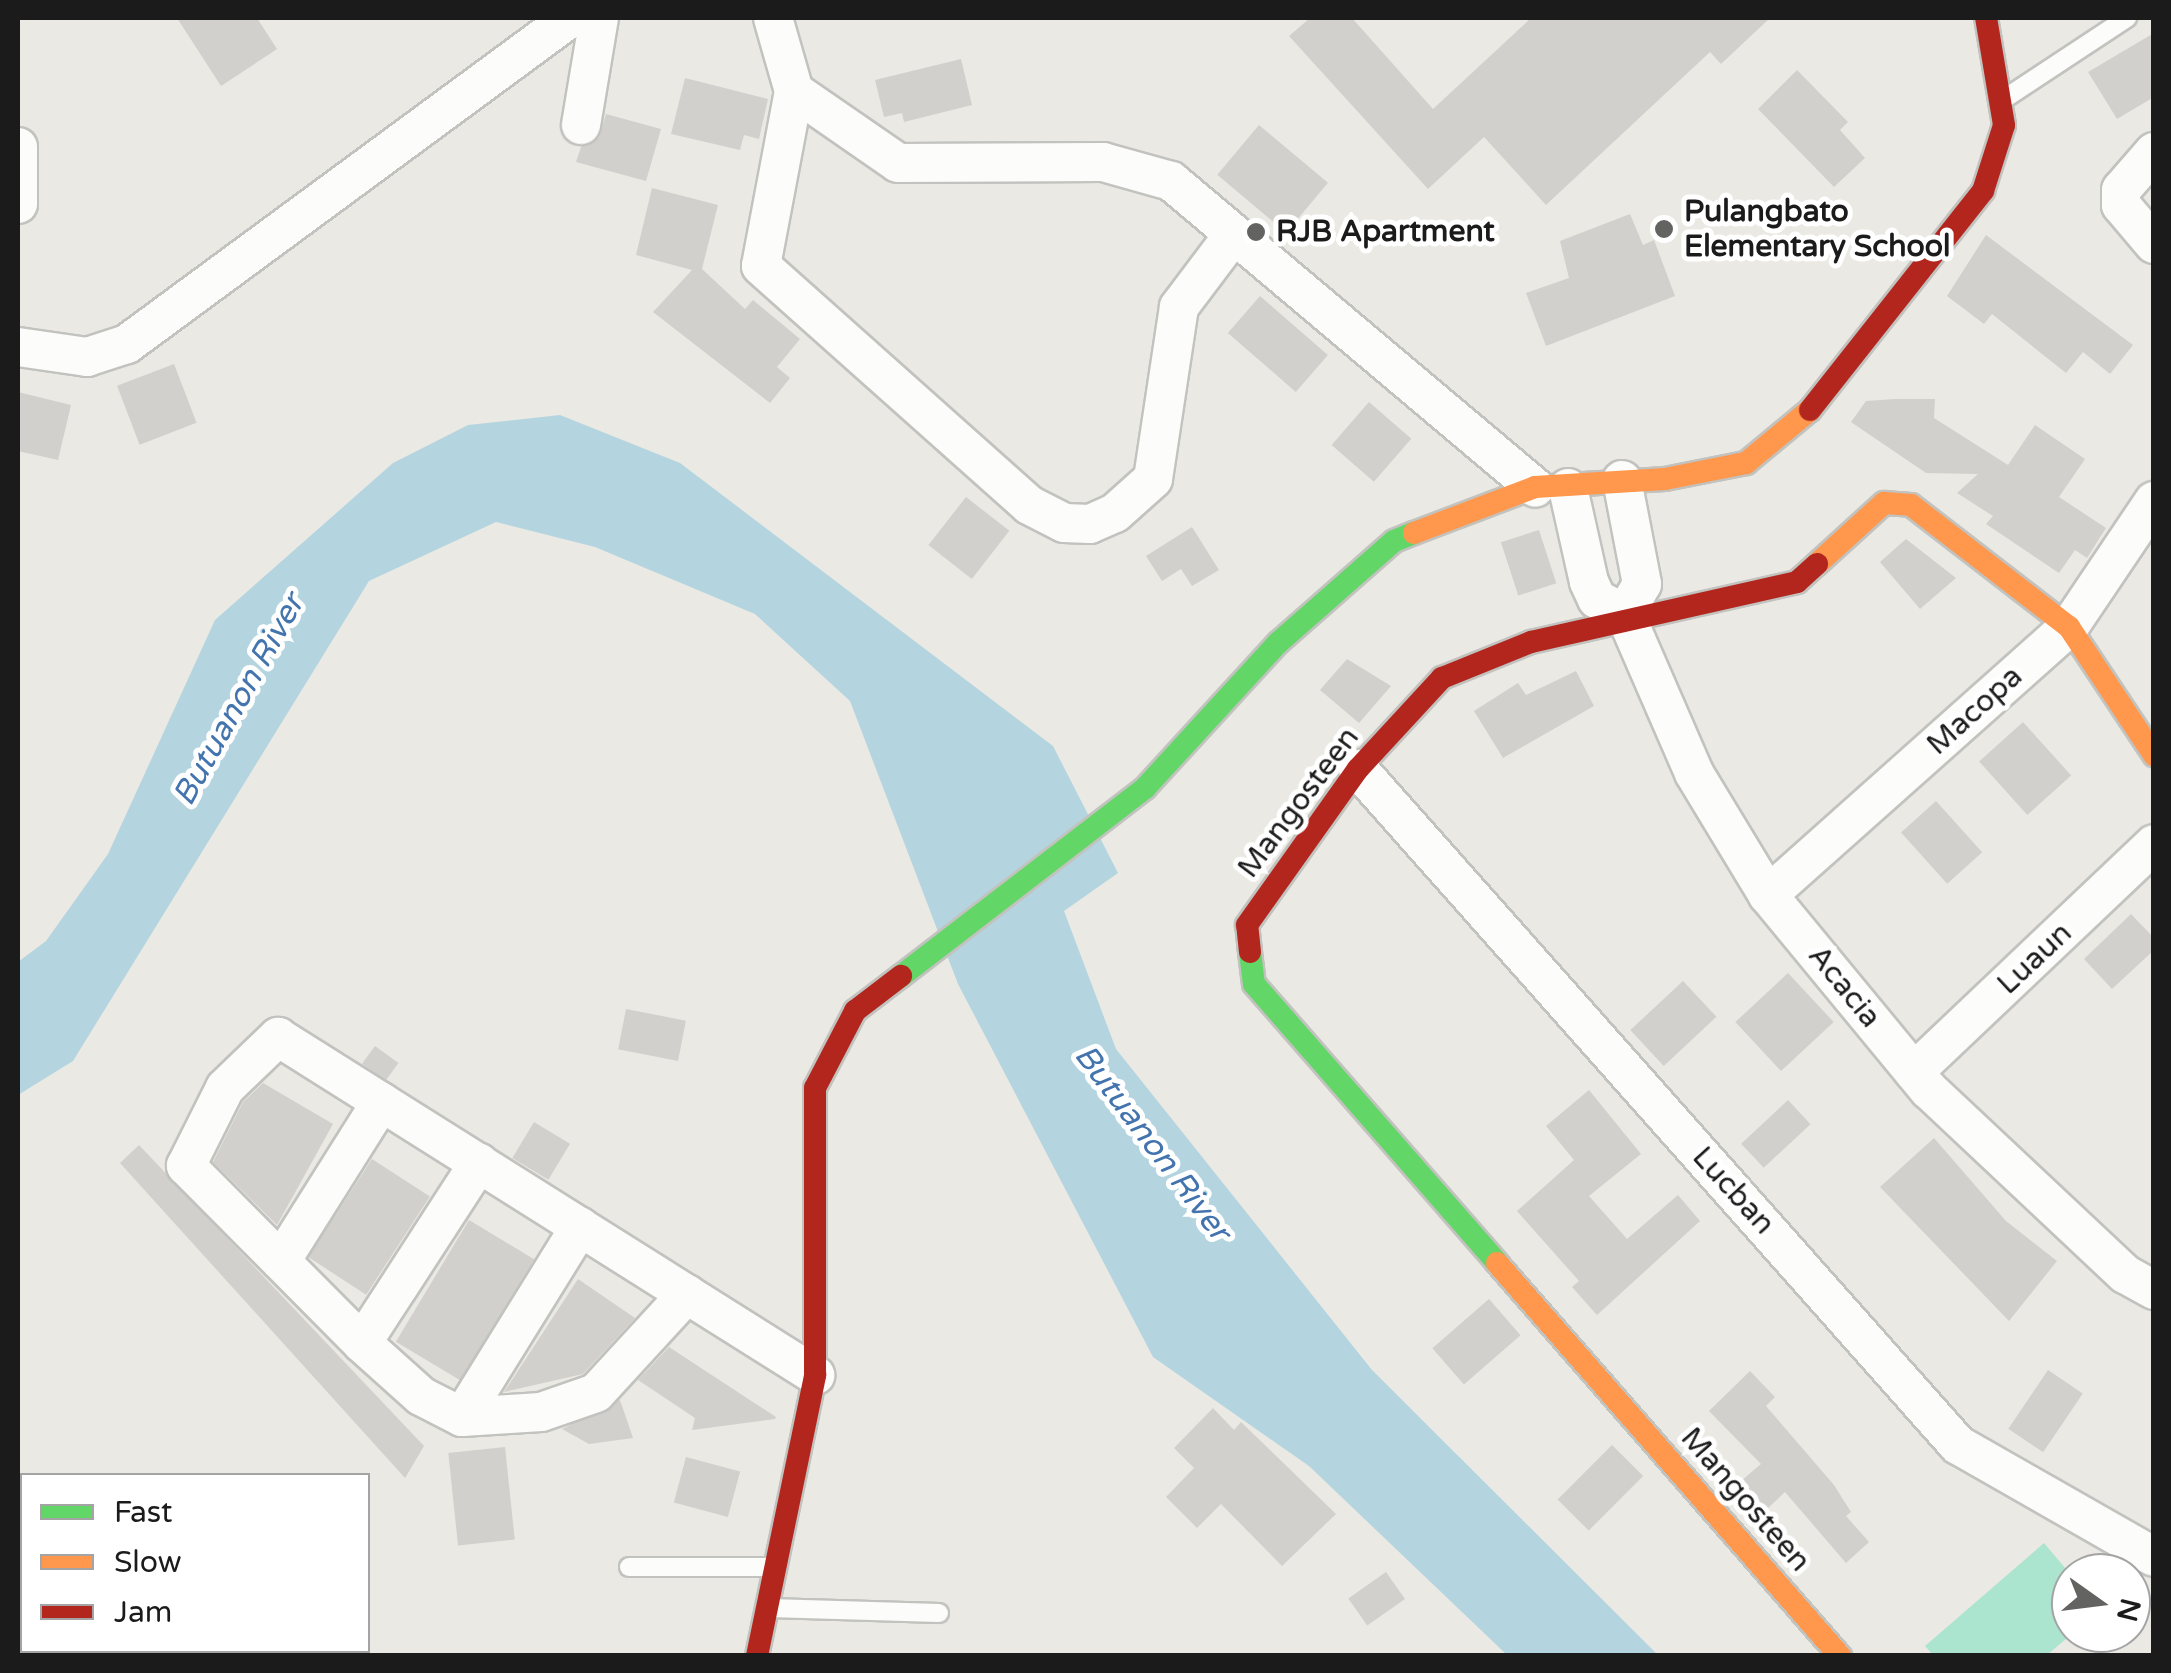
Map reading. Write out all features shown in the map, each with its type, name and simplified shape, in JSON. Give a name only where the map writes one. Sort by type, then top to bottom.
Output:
[{"type":"street","points":[[18,346],[86,356],[128,344],[570,18]]},
{"type":"street","points":[[581,125],[600,18]]},
{"type":"street","points":[[773,18],[794,91],[761,266],[1029,505],[1064,523],[1090,524],[1115,513],[1153,480],[1179,307],[1234,234]]},
{"type":"street","points":[[757,1656],[772,1567],[815,1375],[816,1088],[855,1011],[1145,788],[1278,643],[1394,541],[1552,488],[1746,463],[1810,410],[1983,191],[2004,99],[1986,18]]},
{"type":"street","points":[[794,91],[898,163],[1103,162],[1171,181],[1552,488],[1597,599],[1627,618],[1642,584],[1622,480]]},
{"type":"street","points":[[18,147],[18,204]]},
{"type":"street","points":[[2154,152],[2121,190],[2126,220],[2154,244]]},
{"type":"street","name":"Macopa","points":[[1768,895],[2070,628],[2154,501]]},
{"type":"street","name":"Mangosteen","points":[[1840,1656],[1254,984],[1247,925],[1358,768],[1442,678],[1531,642],[1797,582],[1884,503],[1911,505],[2070,628]]},
{"type":"street","name":"Acacia","points":[[1627,618],[1694,772],[1768,895],[1914,1072],[2125,1274],[2154,1290]]},
{"type":"street","points":[[2070,628],[2154,755]]},
{"type":"street","name":"Lucban","points":[[1358,768],[1958,1445],[2154,1557]]},
{"type":"street","name":"Luaun","points":[[1914,1072],[2154,844]]},
{"type":"street","points":[[686,1294],[596,1393],[541,1412],[462,1417],[422,1396],[362,1343],[186,1166],[225,1088],[278,1037],[815,1375]]},
{"type":"street","points":[[281,1262],[381,1102]]},
{"type":"street","points":[[362,1343],[480,1164]]},
{"type":"street","points":[[462,1417],[580,1227]]},
{"type":"lane","points":[[2004,99],[2127,18]]},
{"type":"lane","points":[[629,1567],[772,1567]]},
{"type":"lane","points":[[765,1608],[939,1613]]},
{"type":"green space","points":[[2044,1543],[2052,1553],[2051,1652],[2047,1655],[1933,1655],[1925,1646]]},
{"type":"water","name":"Butuanon River","points":[[560,415],[680,463],[1053,746],[1118,873],[1064,911],[1116,1049],[1372,1370],[1658,1655],[1507,1655],[1309,1466],[1153,1357],[958,984],[850,701],[755,614],[595,547],[496,522],[369,581],[73,1061],[18,1095],[18,962],[46,941],[108,854],[215,620],[393,463],[468,425]]},
{"type":"building","points":[[177,18],[257,18],[277,49],[221,86]]},
{"type":"building","points":[[1310,18],[1352,18],[1433,109],[1531,18],[1770,18],[1721,64],[1710,52],[1546,205],[1484,137],[1428,189],[1289,36]]},
{"type":"building","points":[[2154,33],[2154,97],[2117,119],[2088,72]]},
{"type":"building","points":[[961,59],[972,105],[904,122],[902,113],[884,117],[875,80]]},
{"type":"building","points":[[1797,70],[1848,122],[1840,130],[1865,158],[1834,187],[1758,109]]},
{"type":"building","points":[[685,78],[768,99],[759,139],[744,135],[740,150],[671,134]]},
{"type":"building","points":[[606,114],[661,129],[646,181],[576,162],[581,147],[599,138]]},
{"type":"building","points":[[1259,125],[1328,183],[1286,233],[1217,175]]},
{"type":"building","points":[[652,188],[718,205],[702,269],[745,309],[753,300],[800,339],[777,367],[790,378],[770,403],[653,312],[692,270],[636,255]]},
{"type":"building","points":[[1630,214],[1643,245],[1654,240],[1675,296],[1546,346],[1526,293],[1569,278],[1560,241]]},
{"type":"building","points":[[1986,235],[2133,345],[2110,374],[2083,352],[2066,373],[1992,314],[1984,324],[1947,296]]},
{"type":"building","points":[[1260,296],[1328,355],[1296,392],[1228,333]]},
{"type":"building","points":[[174,364],[197,423],[140,445],[117,386]]},
{"type":"building","points":[[18,392],[71,405],[58,460],[18,451]]},
{"type":"building","points":[[1935,399],[1934,418],[2008,465],[2035,425],[2085,459],[2059,497],[2106,528],[2087,558],[2075,550],[2059,573],[1986,524],[1993,516],[1957,493],[1978,474],[1926,473],[1851,422],[1866,401]]},
{"type":"building","points":[[1369,402],[1411,439],[1374,482],[1332,445]]},
{"type":"building","points":[[966,497],[1009,531],[972,579],[928,545]]},
{"type":"building","points":[[1192,527],[1219,570],[1192,586],[1181,569],[1162,581],[1146,556]]},
{"type":"building","points":[[1539,530],[1556,583],[1518,596],[1501,542]]},
{"type":"building","points":[[1906,539],[1956,578],[1920,609],[1880,562]]},
{"type":"building","points":[[1347,659],[1391,686],[1359,723],[1320,690]]},
{"type":"building","points":[[1576,671],[1594,706],[1503,758],[1474,711],[1518,683],[1526,695]]},
{"type":"building","points":[[2023,722],[2071,776],[2027,815],[1979,761]]},
{"type":"building","points":[[1936,801],[1982,852],[1947,884],[1901,832]]},
{"type":"building","points":[[2131,914],[2154,938],[2154,950],[2112,989],[2084,959]]},
{"type":"building","points":[[1788,973],[1834,1022],[1781,1071],[1735,1022]]},
{"type":"building","points":[[1683,981],[1716,1017],[1664,1066],[1630,1030]]},
{"type":"building","points":[[626,1009],[686,1021],[678,1061],[618,1049]]},
{"type":"building","points":[[375,1046],[398,1063],[386,1081],[362,1064]]},
{"type":"building","points":[[263,1083],[333,1124],[277,1225],[213,1162],[243,1102]]},
{"type":"building","points":[[1589,1090],[1641,1154],[1589,1196],[1627,1239],[1678,1195],[1700,1221],[1597,1315],[1572,1287],[1579,1281],[1517,1211],[1574,1160],[1546,1126]]},
{"type":"building","points":[[1788,1100],[1811,1124],[1764,1168],[1741,1144]]},
{"type":"building","points":[[534,1122],[570,1144],[548,1180],[512,1158]]},
{"type":"building","points":[[1934,1138],[2006,1221],[2057,1261],[2009,1321],[1880,1187]]},
{"type":"building","points":[[139,1145],[424,1446],[405,1478],[120,1163]]},
{"type":"building","points":[[372,1159],[430,1197],[366,1295],[308,1257]]},
{"type":"building","points":[[469,1220],[534,1259],[461,1381],[396,1342]]},
{"type":"building","points":[[578,1279],[635,1318],[583,1374],[504,1392]]},
{"type":"building","points":[[1489,1299],[1520,1335],[1464,1384],[1432,1348]]},
{"type":"building","points":[[669,1347],[775,1419],[692,1430],[695,1418],[638,1380]]},
{"type":"building","points":[[2048,1370],[2083,1393],[2043,1452],[2008,1429]]},
{"type":"building","points":[[1750,1371],[1775,1397],[1766,1406],[1834,1485],[1851,1512],[1846,1516],[1869,1542],[1846,1563],[1785,1492],[1767,1509],[1741,1481],[1761,1464],[1709,1411]]},
{"type":"building","points":[[620,1400],[633,1438],[589,1444],[562,1429]]},
{"type":"building","points":[[1213,1408],[1234,1430],[1241,1422],[1336,1514],[1282,1566],[1221,1504],[1197,1528],[1166,1497],[1194,1468],[1174,1448]]},
{"type":"building","points":[[1612,1445],[1643,1476],[1589,1531],[1558,1499]]},
{"type":"building","points":[[505,1447],[515,1539],[458,1545],[448,1453]]},
{"type":"building","points":[[686,1457],[740,1471],[728,1517],[674,1502]]},
{"type":"building","points":[[1386,1572],[1405,1599],[1367,1625],[1348,1598]]},
{"type":"traffic: fast","points":[[901,976],[1145,788],[1278,643],[1394,541],[1414,533]]},
{"type":"traffic: fast","points":[[1250,952],[1254,984],[1497,1263]]},
{"type":"traffic: slow","points":[[1414,533],[1535,487],[1665,479],[1746,463],[1810,410]]},
{"type":"traffic: slow","points":[[1817,564],[1884,503],[1911,505],[2069,627],[2154,755]]},
{"type":"traffic: slow","points":[[1497,1263],[1840,1656]]},
{"type":"traffic: jam","points":[[1810,410],[1983,191],[2004,125],[1986,18]]},
{"type":"traffic: jam","points":[[1250,952],[1247,925],[1358,769],[1442,678],[1531,642],[1797,582],[1817,564]]},
{"type":"traffic: jam","points":[[757,1656],[815,1375],[815,1088],[855,1011],[901,976]]},
{"type":"place","name":"Pulangbato Elementary School","points":[[1664,229]]},
{"type":"place","name":"RJB Apartment","points":[[1256,232]]}]
